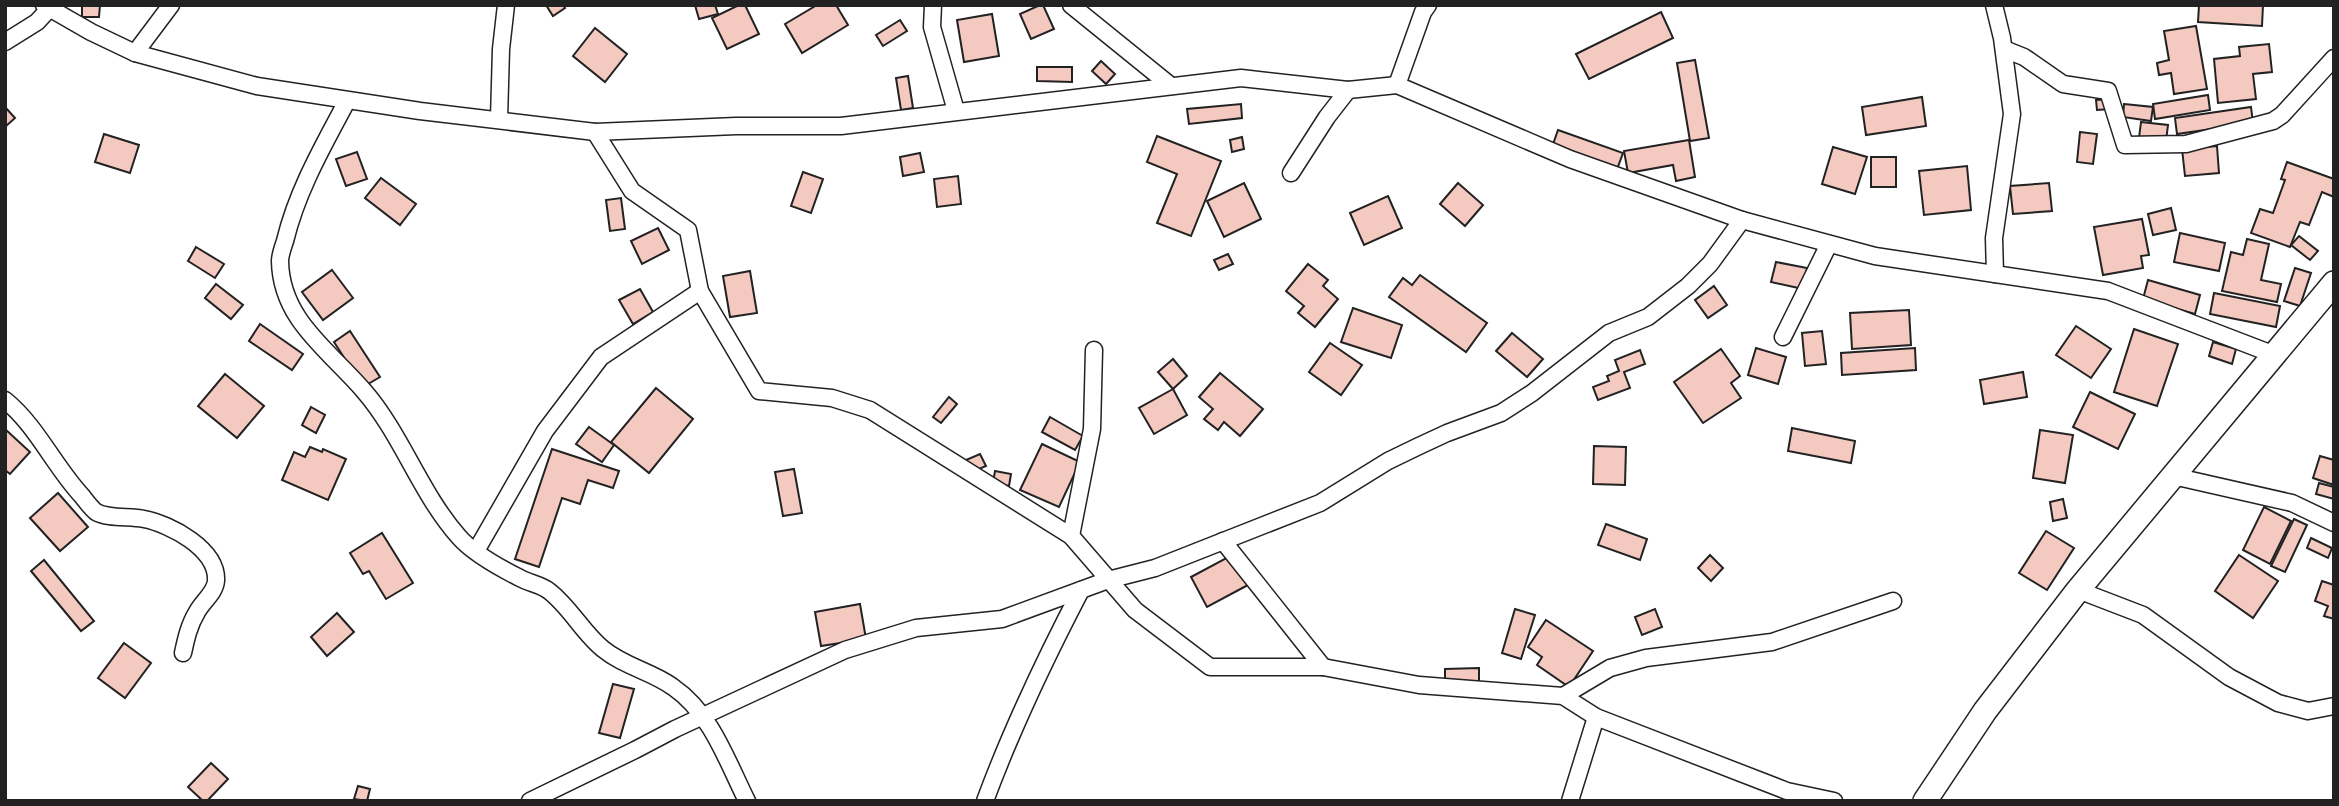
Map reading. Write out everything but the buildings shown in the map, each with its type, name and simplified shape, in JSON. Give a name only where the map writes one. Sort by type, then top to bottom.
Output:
[{"type":"main road","points":[[1925,801],[1984,711],[2078,590],[2334,283]]},
{"type":"street","points":[[135,52],[171,5]]},
{"type":"street","points":[[499,119],[501,49],[506,5]]},
{"type":"street","points":[[933,5],[932,27],[956,111]]},
{"type":"street","points":[[1071,5],[1171,86]]},
{"type":"street","points":[[1397,85],[1423,12],[1428,5]]},
{"type":"street","points":[[1994,5],[2004,49],[2011,114],[1994,238],[1995,274]]},
{"type":"street","points":[[5,42],[37,22],[47,7],[135,52],[257,86],[420,111],[595,132],[841,125],[1241,78],[1348,90],[1397,85],[1570,159],[1742,220],[1875,256],[2108,291],[2275,355]]},
{"type":"street","points":[[2004,49],[2024,57],[2063,84],[2109,91],[2125,145],[2186,144],[2273,121],[2334,58]]},
{"type":"street","points":[[1291,173],[1348,90]]},
{"type":"street","points":[[347,101],[308,176],[289,226],[280,260],[285,294],[294,314],[307,332],[365,392],[389,424],[413,468],[460,538],[519,578],[549,591],[603,649],[626,666],[674,687],[704,715],[747,801]]},
{"type":"street","points":[[595,132],[632,191],[688,230],[700,291],[760,391],[832,398],[870,410],[1071,536],[1135,610],[1210,667],[1323,667],[1419,685],[1563,696],[1596,717],[1787,791],[1834,801]]},
{"type":"street","points":[[530,801],[704,715],[845,650],[916,628],[1002,618],[1108,580],[1155,568],[1320,503],[1409,451],[1447,433],[1501,413],[1609,334],[1648,317],[1688,286],[1710,264],[1742,220]]},
{"type":"street","points":[[1783,337],[1829,244]]},
{"type":"street","points":[[476,551],[545,431],[601,357],[700,291]]},
{"type":"street","points":[[1071,536],[1092,429],[1094,350]]},
{"type":"street","points":[[5,400],[29,424],[75,488],[96,512],[146,519],[177,531],[210,559],[215,571],[214,588],[189,627],[183,653]]},
{"type":"street","points":[[2173,476],[2292,503],[2334,523]]},
{"type":"street","points":[[1223,541],[1323,667]]},
{"type":"street","points":[[985,801],[1000,759],[1044,660],[1081,590]]},
{"type":"street","points":[[2078,590],[2143,615],[2229,677],[2278,702],[2308,711],[2334,706]]},
{"type":"street","points":[[1563,696],[1610,668],[1647,658],[1772,642],[1893,601]]},
{"type":"street","points":[[1570,801],[1596,717]]}]
